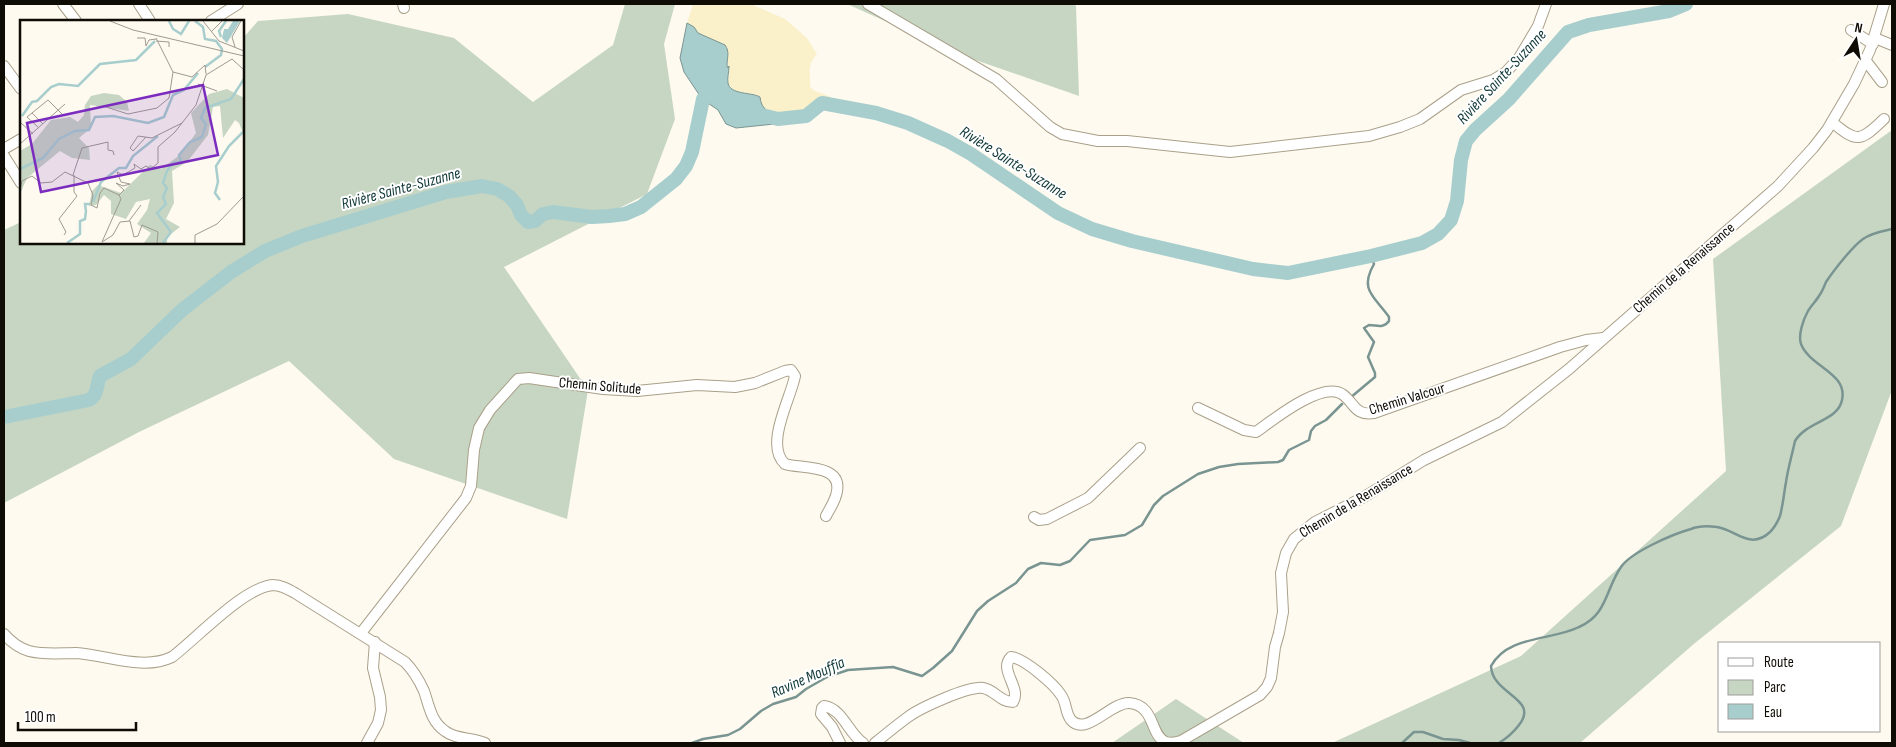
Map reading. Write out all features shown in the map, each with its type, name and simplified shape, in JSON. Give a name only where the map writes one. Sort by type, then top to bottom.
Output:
[{"type":"street","points":[[63,4],[75,20]]},
{"type":"street","points":[[139,4],[149,20]]},
{"type":"street","points":[[213,20],[238,4]]},
{"type":"street","points":[[868,4],[996,79],[1050,127],[1062,134],[1098,141],[1127,141],[1230,152],[1369,136],[1420,119],[1461,90],[1493,80],[1506,72],[1519,58],[1538,26],[1546,4]]},
{"type":"street","name":"Chemin de la Renaissance","points":[[875,743],[909,716],[962,691],[983,688],[1001,699],[1013,702],[1016,692],[1007,667],[1011,656],[1021,659],[1028,664],[1057,690],[1061,695],[1069,717],[1074,723],[1078,725],[1086,724],[1120,704],[1131,703],[1142,707],[1146,711],[1162,739],[1167,742],[1181,741],[1260,695],[1267,687],[1271,678],[1275,647],[1280,634],[1283,612],[1281,573],[1283,564],[1291,543],[1298,534],[1315,522],[1364,497],[1424,460],[1502,422],[1547,388],[1778,186],[1813,148],[1832,122],[1866,61],[1874,41],[1884,4]]},
{"type":"street","points":[[1850,30],[1874,41],[1892,46]]},
{"type":"street","points":[[1866,61],[1882,82]]},
{"type":"street","points":[[4,66],[20,88]]},
{"type":"street","points":[[1832,122],[1849,136],[1860,137],[1871,132],[1884,120]]},
{"type":"street","points":[[4,149],[20,140]]},
{"type":"street","points":[[4,156],[20,181]]},
{"type":"street","name":"Chemin Valcour","points":[[1198,408],[1244,430],[1256,432],[1302,402],[1328,391],[1342,394],[1360,412],[1374,413],[1560,347],[1586,340],[1603,338]]},
{"type":"street","name":"Chemin Solitude","points":[[361,633],[470,492],[474,450],[479,428],[490,410],[513,382],[518,379],[529,378],[637,391],[697,385],[735,387],[754,383],[792,370],[796,376],[779,424],[780,457],[785,464],[824,470],[833,476],[838,489],[826,516]]},
{"type":"street","points":[[1034,517],[1039,520],[1047,519],[1088,498],[1140,448]]},
{"type":"street","points":[[4,634],[20,648],[37,653],[77,654],[133,662],[159,662],[172,657],[242,599],[266,587],[275,585],[295,592],[410,666],[420,684],[434,719],[440,727],[452,735],[485,743]]},
{"type":"street","points":[[367,743],[378,723],[381,710],[373,668],[375,642]]},
{"type":"street","points":[[840,743],[832,727],[821,714],[824,706],[836,710],[853,734],[863,743]]},
{"type":"green space","points":[[625,4],[675,4],[664,44],[675,119],[647,194],[504,267],[588,390],[567,519],[394,459],[289,361],[139,432],[4,503],[4,230],[20,222],[20,244],[244,244],[244,37],[258,21],[348,14],[454,38],[533,102],[613,45]]},
{"type":"green space","points":[[847,4],[1074,4],[1076,6],[1079,96],[961,55]]},
{"type":"green space","points":[[1892,130],[1892,390],[1841,526],[1695,643],[1580,743],[1332,743],[1521,656],[1726,471],[1713,259]]},
{"type":"green space","points":[[1176,699],[1244,743],[1112,743]]},
{"type":"sand","points":[[693,4],[751,4],[785,19],[807,38],[817,54],[810,66],[810,86],[813,90],[831,97],[803,114],[782,117],[769,113],[764,109],[760,97],[757,95],[735,91],[728,84],[729,73],[725,45],[698,33],[694,27],[687,23]]},
{"type":"water","points":[[687,23],[694,27],[698,33],[725,45],[728,52],[727,66],[728,68],[729,66],[728,81],[730,87],[733,90],[760,97],[765,109],[775,115],[784,117],[784,123],[736,128],[726,124],[718,110],[702,99],[684,72],[680,58]]},
{"type":"waterway","name":"Rivière Sainte-Suzanne","points":[[766,116],[778,119],[806,116],[822,103],[876,113],[908,123],[948,141],[971,154],[1058,213],[1092,229],[1132,241],[1253,269],[1288,273],[1371,256],[1422,243],[1438,234],[1451,220],[1457,201],[1461,160],[1466,141],[1475,130],[1509,99],[1568,32],[1589,25],[1669,11],[1686,4]]},
{"type":"waterway","name":"Rivière Sainte-Suzanne","points":[[4,417],[89,400],[96,392],[100,376],[131,359],[182,310],[231,272],[265,251],[302,236],[446,192],[482,186],[497,189],[509,196],[517,205],[521,215],[528,222],[535,221],[543,214],[553,212],[592,217],[625,214],[641,207],[676,179],[686,166],[692,152],[703,99],[713,91],[717,91]]},
{"type":"waterway","points":[[1499,743],[1519,725],[1524,716],[1524,708],[1520,702],[1499,684],[1493,676],[1491,666],[1499,656],[1519,644],[1568,631],[1588,622],[1601,608],[1616,576],[1626,561],[1664,539],[1694,528],[1707,526],[1717,527],[1756,540],[1773,529],[1780,516],[1795,441],[1800,434],[1835,412],[1842,400],[1842,391],[1834,376],[1812,359],[1801,344],[1804,319],[1829,277],[1854,247],[1870,235],[1892,229]]},
{"type":"waterway","name":"Ravine Mouffia","points":[[1350,398],[1375,377],[1368,357],[1374,342],[1364,328],[1369,325],[1382,326],[1389,321],[1389,317],[1368,287],[1368,280],[1374,264],[1371,256]]},
{"type":"waterway","name":"Ravine Mouffia","points":[[692,743],[703,739],[728,735],[740,729],[761,711],[773,704],[796,697],[827,677],[848,670],[893,667],[922,676],[952,651],[977,611],[988,601],[1016,583],[1028,569],[1041,563],[1060,565],[1070,561],[1090,540],[1125,535],[1142,525],[1154,505],[1163,496],[1198,474],[1219,467],[1283,460],[1289,450],[1309,440],[1311,431],[1315,426],[1326,420],[1342,404]]},
{"type":"waterway","points":[[1402,743],[1414,732],[1423,732],[1443,739],[1470,743]]}]
